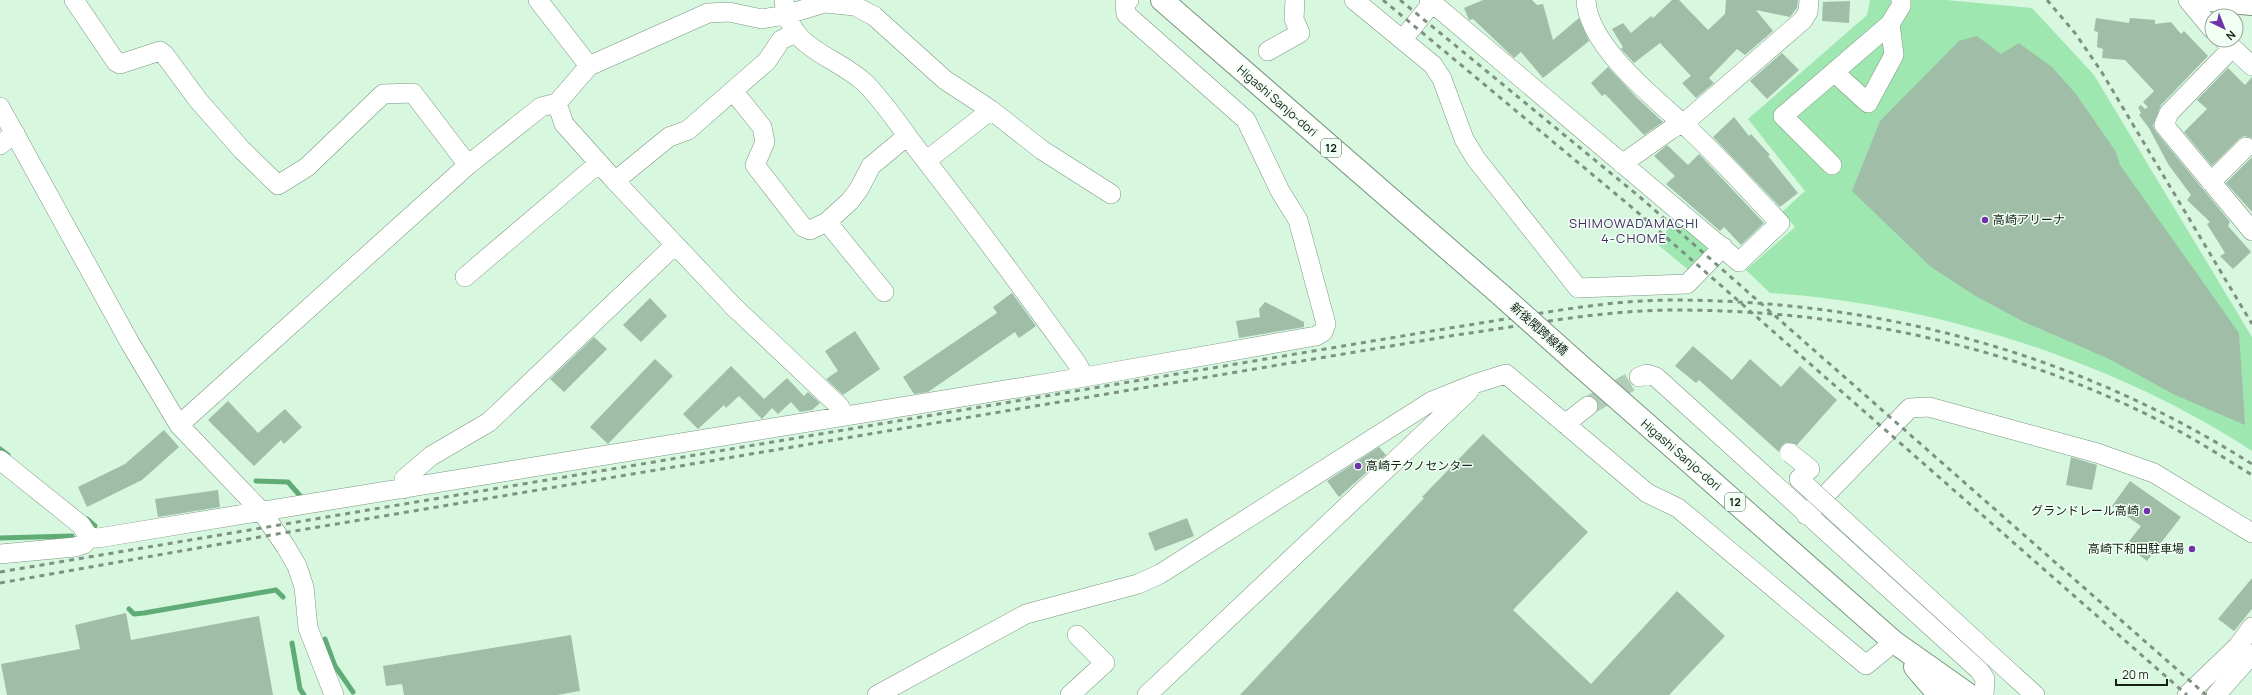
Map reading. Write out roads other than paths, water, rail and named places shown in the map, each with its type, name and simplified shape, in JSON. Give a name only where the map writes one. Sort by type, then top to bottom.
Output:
[{"type":"main road","name":"Higashi Sanjo-dori","points":[[1162,0],[1178,8],[1501,295]]},
{"type":"main road","points":[[2208,0],[2252,4]]},
{"type":"main road","name":"新後閑跨線橋","points":[[1501,295],[1576,362]]},
{"type":"main road","name":"Higashi Sanjo-dori","points":[[1576,362],[1894,642],[1969,695]]},
{"type":"main road","name":"Higashi Sanjo-dori","points":[[1894,642],[1939,695]]},
{"type":"street","points":[[74,0],[116,62],[120,64],[160,52],[164,54],[198,100],[242,150],[278,185],[307,167],[383,94],[413,93],[468,165]]},
{"type":"street","points":[[538,0],[589,66]]},
{"type":"street","points":[[89,537],[106,537],[403,489],[1079,378],[1316,336],[1323,332],[1326,324],[1298,220],[1280,191],[1253,132],[1246,120],[1126,14],[1125,4],[1129,0]]},
{"type":"street","points":[[1268,51],[1300,33],[1294,19],[1295,0]]},
{"type":"street","points":[[1354,0],[1433,65],[1442,79],[1464,139],[1476,159],[1578,288],[1687,284],[1723,247]]},
{"type":"street","points":[[1403,39],[1431,2],[1739,262],[1780,223],[1634,79],[1611,53],[1591,21],[1586,0]]},
{"type":"street","points":[[1622,164],[1681,124],[1804,20],[1808,12],[1809,0]]},
{"type":"street","points":[[1832,165],[1783,116],[1890,24],[1901,6],[1901,0]]},
{"type":"street","points":[[2188,0],[2204,19]]},
{"type":"street","points":[[179,425],[468,165],[541,107],[557,103],[589,66],[708,13],[729,12],[762,19],[785,8],[825,3],[855,6],[874,16],[945,80],[991,110],[1042,150],[1111,194]]},
{"type":"street","points":[[785,8],[795,32],[810,46],[864,83],[907,136],[984,236],[1076,362],[1080,370],[1079,378]]},
{"type":"street","points":[[1834,72],[1868,103],[1894,56],[1890,24]]},
{"type":"street","points":[[615,181],[669,137],[688,130],[734,92],[767,61],[780,40],[795,32]]},
{"type":"street","points":[[2225,48],[2169,113],[2164,124],[2252,231]]},
{"type":"street","points":[[2232,48],[2252,66]]},
{"type":"street","points":[[734,92],[762,127],[764,142],[755,165],[759,173],[803,227],[810,230],[827,222],[860,190],[871,166],[907,136]]},
{"type":"street","points":[[557,103],[564,124],[615,181],[734,307],[840,407],[844,416]]},
{"type":"street","points":[[0,107],[96,281],[179,425],[262,512],[297,566],[304,588],[308,628],[334,695]]},
{"type":"street","points":[[926,161],[991,110]]},
{"type":"street","points":[[0,145],[15,133]]},
{"type":"street","points":[[2211,182],[2246,147]]},
{"type":"street","points":[[465,277],[599,163]]},
{"type":"street","points":[[827,222],[884,292]]},
{"type":"street","points":[[403,489],[404,478],[431,456],[489,422],[675,245]]},
{"type":"street","points":[[877,695],[1026,614],[1138,584],[1160,574],[1432,401],[1477,383],[1506,374],[1647,493],[1678,508],[1866,665],[1894,642]]},
{"type":"street","points":[[1640,377],[1647,374],[1656,377],[1806,515],[1979,670],[1985,679],[1984,695]]},
{"type":"street","points":[[1147,695],[1477,383]]},
{"type":"street","points":[[1565,424],[1588,406]]},
{"type":"street","points":[[1806,515],[1910,408],[1929,407],[2097,453],[2154,473],[2252,533]]},
{"type":"street","points":[[1790,453],[1810,469],[1799,479],[2035,695]]},
{"type":"street","points":[[0,460],[81,525],[89,537]]},
{"type":"street","points":[[0,554],[75,547],[84,544],[89,537]]},
{"type":"street","points":[[2216,695],[2245,650],[2252,627]]},
{"type":"street","points":[[1070,695],[1105,663],[1077,635]]},
{"type":"street","points":[[2187,695],[2245,650]]},
{"type":"waterway","points":[[0,449],[8,455]]},
{"type":"waterway","points":[[256,481],[288,482],[302,498]]},
{"type":"waterway","points":[[87,519],[95,526]]},
{"type":"waterway","points":[[0,538],[72,536]]},
{"type":"waterway","points":[[129,609],[134,614],[144,613],[276,590],[283,597]]},
{"type":"waterway","points":[[325,639],[335,666],[353,692]]},
{"type":"waterway","points":[[292,643],[300,689],[304,695]]},
{"type":"tunnel","points":[[1588,406],[1639,377]]},
{"type":"railway","points":[[1383,0],[1635,210],[2187,695]]},
{"type":"railway","points":[[1400,0],[1641,198],[2206,695]]},
{"type":"railway","points":[[2047,0],[2075,33],[2101,71],[2252,324]]},
{"type":"railway","points":[[0,572],[1565,309],[1647,301],[1675,300],[1752,303],[1828,310],[1902,323],[1975,341],[2047,364],[2117,392],[2185,425],[2252,464]]},
{"type":"railway","points":[[0,583],[277,534],[1456,335],[1620,312],[1675,310],[1738,312],[1801,317],[1863,325],[1925,337],[1986,353],[2046,372],[2105,395],[2174,428],[2252,475]]},
{"type":"place","name":"高崎アリーナ","points":[[1985,220]]},
{"type":"place","name":"高崎テクノセンター","points":[[1358,466]]},
{"type":"place","name":"グランドレール高崎","points":[[2147,511]]},
{"type":"place","name":"高崎下和田駐車場","points":[[2192,549]]},
{"type":"district","name":"SHIMOWADAMACHI 4-CHOME","points":[[1634,230]]}]
